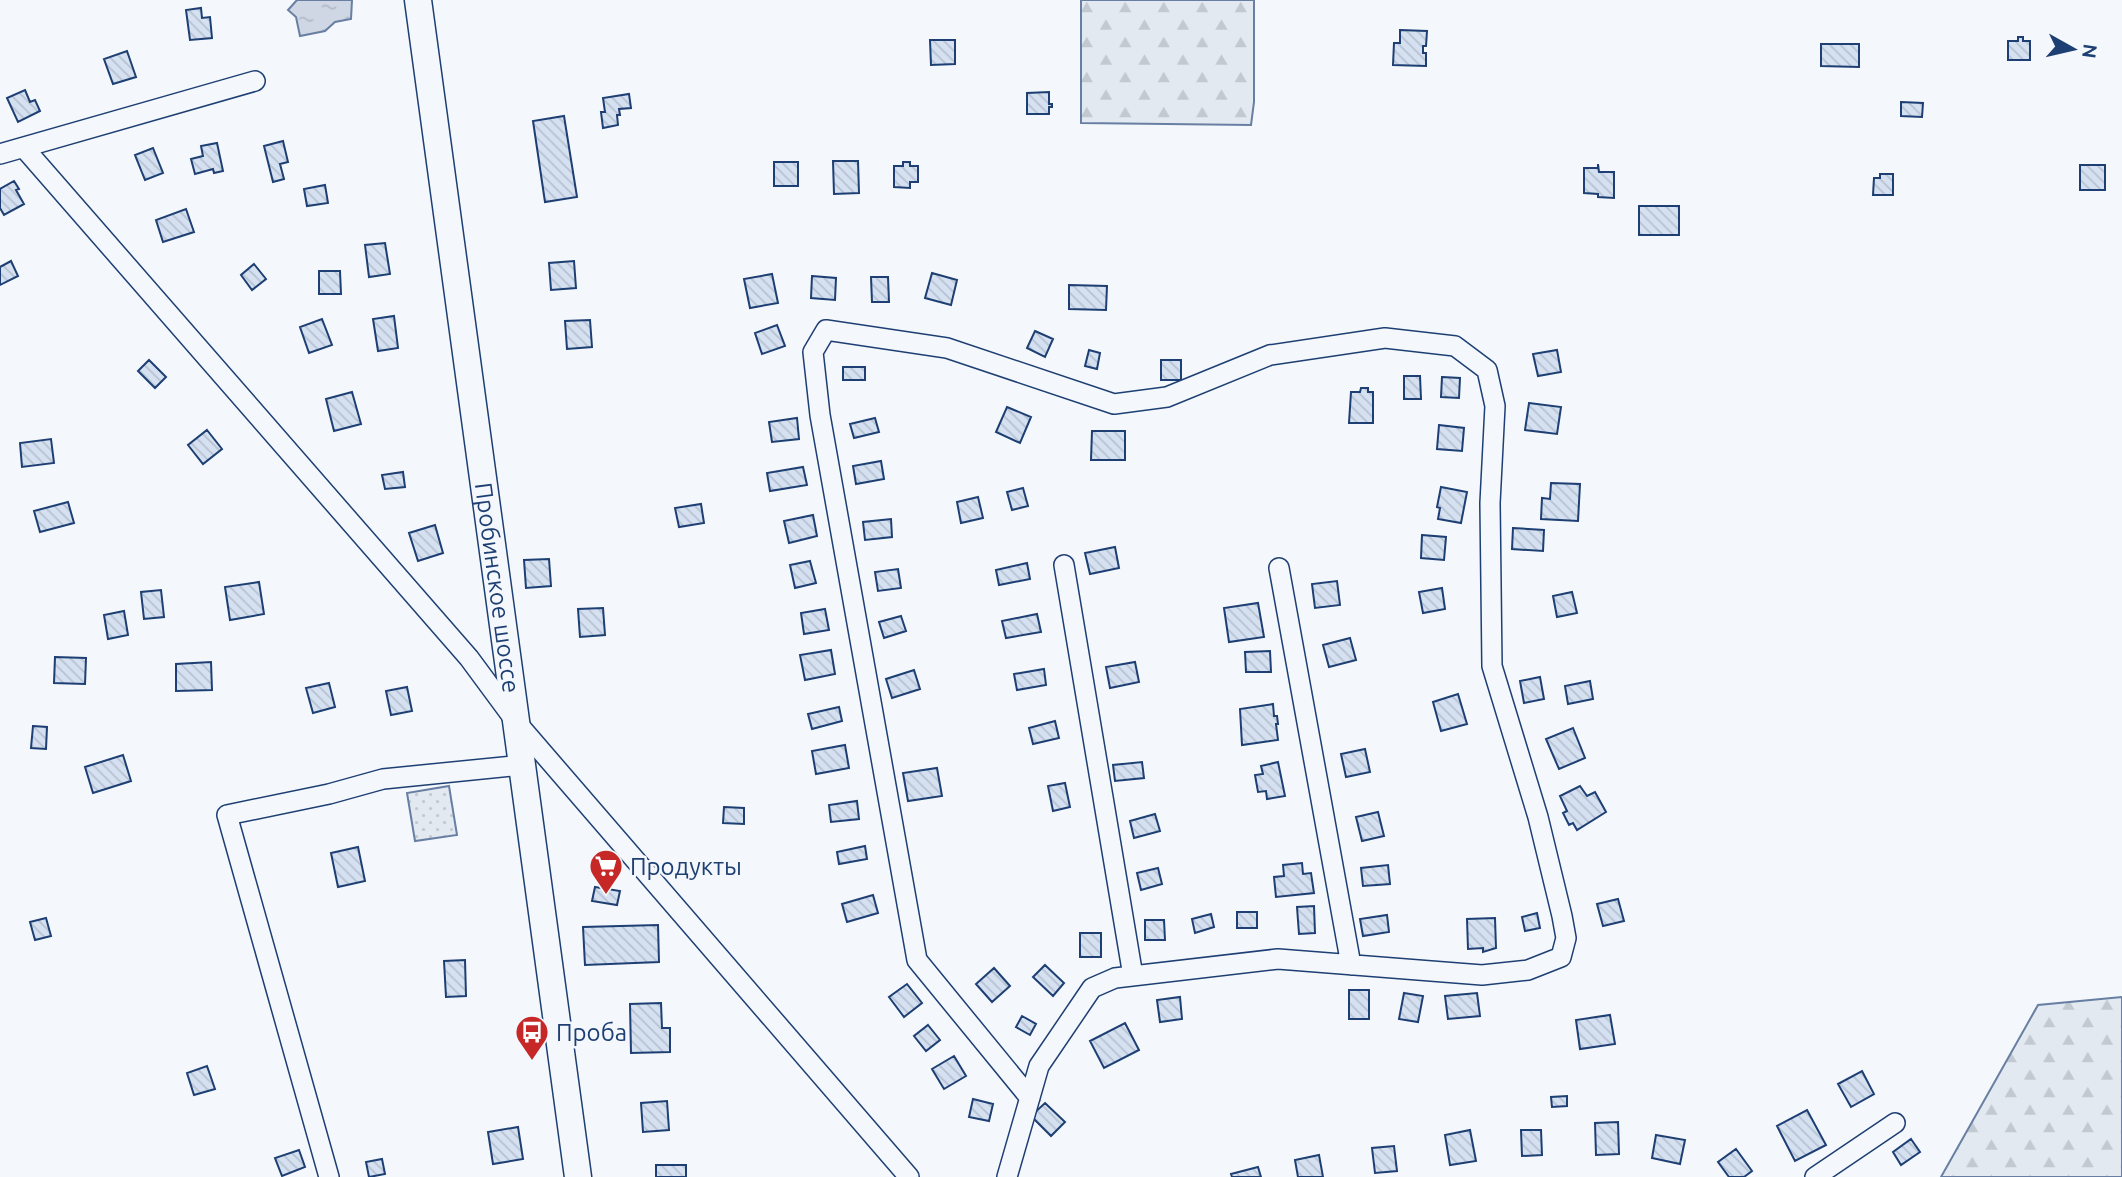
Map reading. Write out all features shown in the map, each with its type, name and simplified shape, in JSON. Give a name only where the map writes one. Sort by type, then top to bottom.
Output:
[{"type":"main road","name":"Пробинское шоссе","points":[[418,0],[578,1177]]},
{"type":"street","points":[[0,154],[255,81]]},
{"type":"street","points":[[25,149],[470,658],[517,723],[909,1177]]},
{"type":"street","points":[[1007,1177],[1040,1066],[1092,988],[1115,978],[1278,959],[1482,975],[1528,970],[1561,957],[1566,938],[1538,817],[1492,666],[1490,503],[1495,406],[1487,370],[1455,346],[1385,338],[1270,355],[1167,397],[1114,404],[947,348],[826,330],[813,352],[820,415],[917,960],[1030,1098]]},
{"type":"street","points":[[1065,565],[1133,976]]},
{"type":"street","points":[[1279,568],[1351,965]]},
{"type":"street","points":[[329,1177],[227,815],[329,794],[383,779],[522,765]]},
{"type":"street","points":[[1815,1177],[1895,1123]]},
{"type":"green space","points":[[1081,0],[1254,0],[1254,102],[1251,125],[1081,123]]},
{"type":"green space","points":[[449,786],[457,835],[415,841],[407,793]]},
{"type":"green space","points":[[2122,997],[2122,1177],[1941,1177],[2038,1005]]},
{"type":"water","points":[[297,0],[352,0],[351,19],[335,22],[325,31],[300,36],[296,17],[288,10]]},
{"type":"building","points":[[201,8],[202,18],[210,17],[212,38],[190,40],[186,10]]},
{"type":"building","points":[[1400,30],[1427,31],[1426,46],[1423,46],[1426,66],[1393,65],[1394,43],[1400,43]]},
{"type":"building","points":[[2018,37],[2023,37],[2023,41],[2030,41],[2030,60],[2008,60],[2008,41],[2018,41]]},
{"type":"building","points":[[930,40],[955,40],[955,64],[931,65]]},
{"type":"building","points":[[1821,44],[1859,44],[1859,67],[1821,66]]},
{"type":"building","points":[[127,51],[136,77],[113,84],[104,59]]},
{"type":"building","points":[[25,90],[30,102],[35,100],[40,111],[18,122],[7,98]]},
{"type":"building","points":[[1049,92],[1049,104],[1052,104],[1052,107],[1049,107],[1049,114],[1027,114],[1027,93]]},
{"type":"building","points":[[629,94],[631,108],[619,109],[618,125],[603,128],[603,98]]},
{"type":"building","points":[[1901,102],[1923,103],[1922,117],[1901,116]]},
{"type":"building","points":[[564,116],[577,197],[545,202],[533,121]]},
{"type":"building","points":[[283,141],[288,162],[280,164],[284,179],[273,182],[264,146]]},
{"type":"building","points":[[217,143],[223,171],[214,173],[213,169],[195,174],[191,159],[203,156],[201,146]]},
{"type":"building","points":[[153,148],[163,173],[145,180],[135,155]]},
{"type":"building","points":[[833,161],[858,161],[859,193],[834,194]]},
{"type":"building","points":[[774,162],[798,162],[798,186],[774,186]]},
{"type":"building","points":[[903,162],[918,166],[918,182],[910,182],[910,188],[894,187],[894,166],[903,166]]},
{"type":"building","points":[[1598,164],[1599,172],[1614,172],[1614,198],[1584,193],[1584,168],[1598,168]]},
{"type":"building","points":[[2080,165],[2105,165],[2105,190],[2080,190]]},
{"type":"building","points":[[1880,174],[1893,174],[1893,195],[1873,195],[1874,178],[1880,178]]},
{"type":"building","points":[[14,181],[24,204],[4,215],[0,208],[0,189]]},
{"type":"building","points":[[325,185],[328,203],[307,206],[304,189]]},
{"type":"building","points":[[1639,206],[1679,206],[1679,235],[1639,235]]},
{"type":"building","points":[[186,209],[194,232],[163,242],[156,220]]},
{"type":"building","points":[[385,243],[390,274],[369,277],[365,245]]},
{"type":"building","points":[[11,261],[18,276],[0,285],[0,267]]},
{"type":"building","points":[[574,261],[576,288],[551,290],[549,263]]},
{"type":"building","points":[[254,264],[266,279],[252,290],[241,275]]},
{"type":"building","points":[[319,271],[340,271],[341,294],[319,294]]},
{"type":"building","points":[[932,273],[957,280],[951,305],[925,298]]},
{"type":"building","points":[[772,274],[778,303],[750,308],[744,279]]},
{"type":"building","points":[[812,276],[836,278],[835,300],[811,298]]},
{"type":"building","points":[[871,277],[888,277],[889,302],[872,302]]},
{"type":"building","points":[[1069,285],[1107,286],[1106,310],[1069,309]]},
{"type":"building","points":[[394,316],[398,348],[378,351],[373,319]]},
{"type":"building","points":[[322,319],[332,345],[309,353],[300,327]]},
{"type":"building","points":[[590,320],[592,347],[567,349],[565,321]]},
{"type":"building","points":[[777,325],[785,346],[762,354],[755,333]]},
{"type":"building","points":[[1035,331],[1053,339],[1045,357],[1027,348]]},
{"type":"building","points":[[1089,350],[1100,353],[1097,369],[1085,366]]},
{"type":"building","points":[[1557,350],[1561,372],[1538,376],[1533,354]]},
{"type":"building","points":[[149,360],[166,377],[155,388],[138,371]]},
{"type":"building","points":[[1161,360],[1181,360],[1181,380],[1161,380]]},
{"type":"building","points":[[843,367],[865,367],[865,380],[843,380]]},
{"type":"building","points":[[1404,376],[1420,376],[1421,399],[1404,399]]},
{"type":"building","points":[[1442,377],[1460,378],[1459,398],[1441,397]]},
{"type":"building","points":[[1361,388],[1368,388],[1368,392],[1373,392],[1373,423],[1349,423],[1351,392],[1360,392]]},
{"type":"building","points":[[352,392],[361,424],[334,431],[326,399]]},
{"type":"building","points":[[1529,403],[1561,407],[1557,434],[1525,430]]},
{"type":"building","points":[[1007,407],[1031,417],[1020,443],[996,432]]},
{"type":"building","points":[[797,418],[799,439],[772,442],[769,422]]},
{"type":"building","points":[[875,418],[879,432],[854,438],[850,424]]},
{"type":"building","points":[[1439,425],[1464,428],[1462,451],[1437,449]]},
{"type":"building","points":[[207,430],[222,449],[203,464],[188,445]]},
{"type":"building","points":[[1092,431],[1125,431],[1125,460],[1091,460]]},
{"type":"building","points":[[51,439],[54,463],[22,467],[20,443]]},
{"type":"building","points":[[881,461],[884,479],[856,484],[853,466]]},
{"type":"building","points":[[803,467],[807,485],[770,491],[767,473]]},
{"type":"building","points":[[403,472],[405,487],[385,489],[382,475]]},
{"type":"building","points":[[1551,483],[1580,484],[1578,521],[1541,519],[1542,498],[1550,499]]},
{"type":"building","points":[[1441,487],[1467,492],[1461,523],[1438,519],[1440,508],[1437,507]]},
{"type":"building","points":[[1023,488],[1028,506],[1012,510],[1007,492]]},
{"type":"building","points":[[978,497],[983,518],[961,523],[957,502]]},
{"type":"building","points":[[68,502],[74,523],[40,532],[34,511]]},
{"type":"building","points":[[701,504],[704,523],[679,527],[675,508]]},
{"type":"building","points":[[813,515],[817,536],[789,543],[784,521]]},
{"type":"building","points":[[891,519],[892,537],[865,540],[863,522]]},
{"type":"building","points":[[435,525],[443,553],[418,561],[409,533]]},
{"type":"building","points":[[1513,528],[1544,530],[1543,551],[1512,549]]},
{"type":"building","points":[[1422,535],[1446,537],[1444,560],[1421,558]]},
{"type":"building","points":[[1115,547],[1119,568],[1090,574],[1085,553]]},
{"type":"building","points":[[549,559],[551,586],[526,588],[524,560]]},
{"type":"building","points":[[810,561],[816,583],[795,588],[790,565]]},
{"type":"building","points":[[1027,563],[1030,579],[999,585],[996,570]]},
{"type":"building","points":[[898,569],[901,588],[878,591],[875,572]]},
{"type":"building","points":[[1337,581],[1340,605],[1315,608],[1312,584]]},
{"type":"building","points":[[259,582],[264,614],[230,620],[225,587]]},
{"type":"building","points":[[1442,588],[1445,609],[1423,613],[1419,592]]},
{"type":"building","points":[[161,590],[164,617],[144,619],[141,592]]},
{"type":"building","points":[[1572,592],[1577,613],[1557,617],[1553,596]]},
{"type":"building","points":[[1258,603],[1264,637],[1229,642],[1224,608]]},
{"type":"building","points":[[603,608],[605,635],[580,637],[578,609]]},
{"type":"building","points":[[825,609],[829,630],[804,634],[801,613]]},
{"type":"building","points":[[124,611],[128,635],[108,639],[104,615]]},
{"type":"building","points":[[1037,614],[1041,632],[1006,638],[1002,621]]},
{"type":"building","points":[[901,616],[906,631],[884,638],[879,622]]},
{"type":"building","points":[[1350,638],[1356,660],[1329,667],[1323,645]]},
{"type":"building","points":[[831,650],[835,674],[805,680],[800,655]]},
{"type":"building","points":[[1270,651],[1271,672],[1246,672],[1245,652]]},
{"type":"building","points":[[55,657],[86,658],[85,684],[54,683]]},
{"type":"building","points":[[211,662],[212,690],[176,691],[176,664]]},
{"type":"building","points":[[1135,662],[1139,682],[1110,688],[1106,667]]},
{"type":"building","points":[[1044,669],[1046,685],[1017,690],[1014,674]]},
{"type":"building","points":[[914,670],[920,689],[892,698],[886,679]]},
{"type":"building","points":[[1540,677],[1544,699],[1524,703],[1520,681]]},
{"type":"building","points":[[1590,681],[1593,699],[1568,704],[1565,686]]},
{"type":"building","points":[[329,683],[335,707],[313,713],[306,688]]},
{"type":"building","points":[[407,687],[412,711],[391,715],[386,691]]},
{"type":"building","points":[[1458,694],[1467,724],[1441,731],[1433,702]]},
{"type":"building","points":[[1273,704],[1274,716],[1277,716],[1278,740],[1242,745],[1240,709]]},
{"type":"building","points":[[839,707],[842,721],[812,729],[808,714]]},
{"type":"building","points":[[1055,721],[1059,738],[1033,744],[1029,728]]},
{"type":"building","points":[[33,726],[47,727],[46,749],[31,748]]},
{"type":"building","points":[[1573,728],[1585,758],[1559,769],[1546,739]]},
{"type":"building","points":[[845,745],[849,768],[816,774],[812,751]]},
{"type":"building","points":[[1365,749],[1370,772],[1346,777],[1341,754]]},
{"type":"building","points":[[123,755],[131,781],[93,793],[85,767]]},
{"type":"building","points":[[1142,762],[1144,778],[1115,781],[1113,765]]},
{"type":"building","points":[[1278,762],[1285,796],[1267,799],[1266,791],[1258,792],[1255,775],[1263,774],[1261,766]]},
{"type":"building","points":[[937,768],[942,796],[908,801],[903,773]]},
{"type":"building","points":[[1065,783],[1070,807],[1053,811],[1048,786]]},
{"type":"building","points":[[1580,786],[1587,796],[1595,792],[1606,812],[1577,830],[1573,823],[1569,825],[1563,813],[1567,811],[1560,796]]},
{"type":"building","points":[[857,801],[859,819],[831,822],[829,805]]},
{"type":"building","points":[[724,807],[744,808],[744,824],[723,823]]},
{"type":"building","points":[[1378,812],[1384,836],[1362,841],[1356,817]]},
{"type":"building","points":[[1155,814],[1160,831],[1134,838],[1130,821]]},
{"type":"building","points":[[865,846],[867,859],[839,864],[837,852]]},
{"type":"building","points":[[358,847],[365,881],[338,887],[331,853]]},
{"type":"building","points":[[1302,863],[1303,874],[1311,873],[1314,893],[1276,897],[1274,877],[1284,876],[1283,865]]},
{"type":"building","points":[[1388,865],[1390,884],[1363,886],[1361,868]]},
{"type":"building","points":[[1158,868],[1162,884],[1141,890],[1137,873]]},
{"type":"building","name":"Продукты","points":[[595,887],[620,891],[617,905],[592,901]]},
{"type":"building","points":[[873,895],[878,913],[847,922],[842,904]]},
{"type":"building","points":[[1618,899],[1624,921],[1603,926],[1597,904]]},
{"type":"building","points":[[1314,906],[1315,933],[1299,934],[1297,907]]},
{"type":"building","points":[[1237,912],[1257,912],[1257,928],[1237,928]]},
{"type":"building","points":[[1537,913],[1540,928],[1525,931],[1522,917]]},
{"type":"building","points":[[1211,914],[1214,927],[1195,933],[1192,919]]},
{"type":"building","points":[[1387,915],[1389,932],[1363,936],[1360,919]]},
{"type":"building","points":[[46,918],[51,936],[35,940],[30,922]]},
{"type":"building","points":[[1495,918],[1496,948],[1483,952],[1483,948],[1468,949],[1467,919]]},
{"type":"building","points":[[1145,920],[1164,920],[1165,940],[1145,940]]},
{"type":"building","points":[[658,925],[659,962],[585,965],[583,927]]},
{"type":"building","points":[[1080,933],[1101,933],[1101,957],[1080,957]]},
{"type":"building","points":[[465,960],[466,996],[446,997],[444,961]]},
{"type":"building","points":[[1045,965],[1064,983],[1053,996],[1033,977]]},
{"type":"building","points":[[994,968],[1010,986],[992,1002],[976,984]]},
{"type":"building","points":[[907,984],[922,1003],[904,1017],[889,997]]},
{"type":"building","points":[[1349,990],[1369,990],[1369,1019],[1349,1019]]},
{"type":"building","points":[[1404,993],[1423,996],[1418,1022],[1399,1019]]},
{"type":"building","points":[[1477,993],[1480,1016],[1448,1019],[1445,996]]},
{"type":"building","points":[[1180,997],[1182,1019],[1160,1022],[1157,1000]]},
{"type":"building","points":[[661,1003],[662,1028],[670,1028],[670,1052],[631,1053],[630,1004]]},
{"type":"building","points":[[1610,1015],[1615,1044],[1580,1049],[1576,1020]]},
{"type":"building","points":[[1022,1016],[1036,1024],[1030,1035],[1016,1027]]},
{"type":"building","points":[[1125,1023],[1139,1050],[1104,1068],[1090,1041]]},
{"type":"building","points":[[928,1025],[940,1040],[926,1051],[914,1036]]},
{"type":"building","points":[[954,1056],[966,1076],[944,1089],[932,1069]]},
{"type":"building","points":[[207,1066],[215,1089],[194,1095],[187,1073]]},
{"type":"building","points":[[1862,1071],[1874,1094],[1851,1107],[1838,1084]]},
{"type":"building","points":[[1567,1096],[1567,1106],[1552,1107],[1551,1097]]},
{"type":"building","points":[[973,1099],[993,1104],[989,1121],[969,1117]]},
{"type":"building","points":[[667,1101],[669,1130],[643,1132],[641,1103]]},
{"type":"building","points":[[1045,1103],[1065,1122],[1051,1136],[1031,1116]]},
{"type":"building","points":[[1807,1110],[1826,1145],[1795,1161],[1777,1126]]},
{"type":"building","points":[[1618,1122],[1619,1154],[1596,1155],[1595,1123]]},
{"type":"building","points":[[518,1127],[523,1159],[493,1164],[488,1132]]},
{"type":"building","points":[[1470,1130],[1476,1161],[1450,1165],[1445,1135]]},
{"type":"building","points":[[1521,1130],[1541,1130],[1542,1155],[1522,1156]]},
{"type":"building","points":[[1656,1135],[1685,1140],[1680,1164],[1652,1158]]},
{"type":"building","points":[[1911,1139],[1920,1152],[1901,1165],[1893,1152]]},
{"type":"building","points":[[1394,1146],[1397,1171],[1375,1173],[1372,1148]]},
{"type":"building","points":[[1736,1149],[1752,1171],[1744,1177],[1729,1177],[1718,1162]]},
{"type":"building","points":[[299,1150],[305,1167],[282,1176],[275,1158]]},
{"type":"building","points":[[1319,1155],[1323,1177],[1298,1177],[1295,1160]]},
{"type":"building","points":[[382,1159],[385,1174],[369,1177],[366,1162]]},
{"type":"building","points":[[656,1165],[686,1165],[686,1177],[656,1177]]},
{"type":"building","points":[[1258,1167],[1261,1177],[1232,1177],[1231,1174]]},
{"type":"place","name":"Продукты","points":[[606,896]]},
{"type":"place","name":"Проба","points":[[532,1062]]}]
